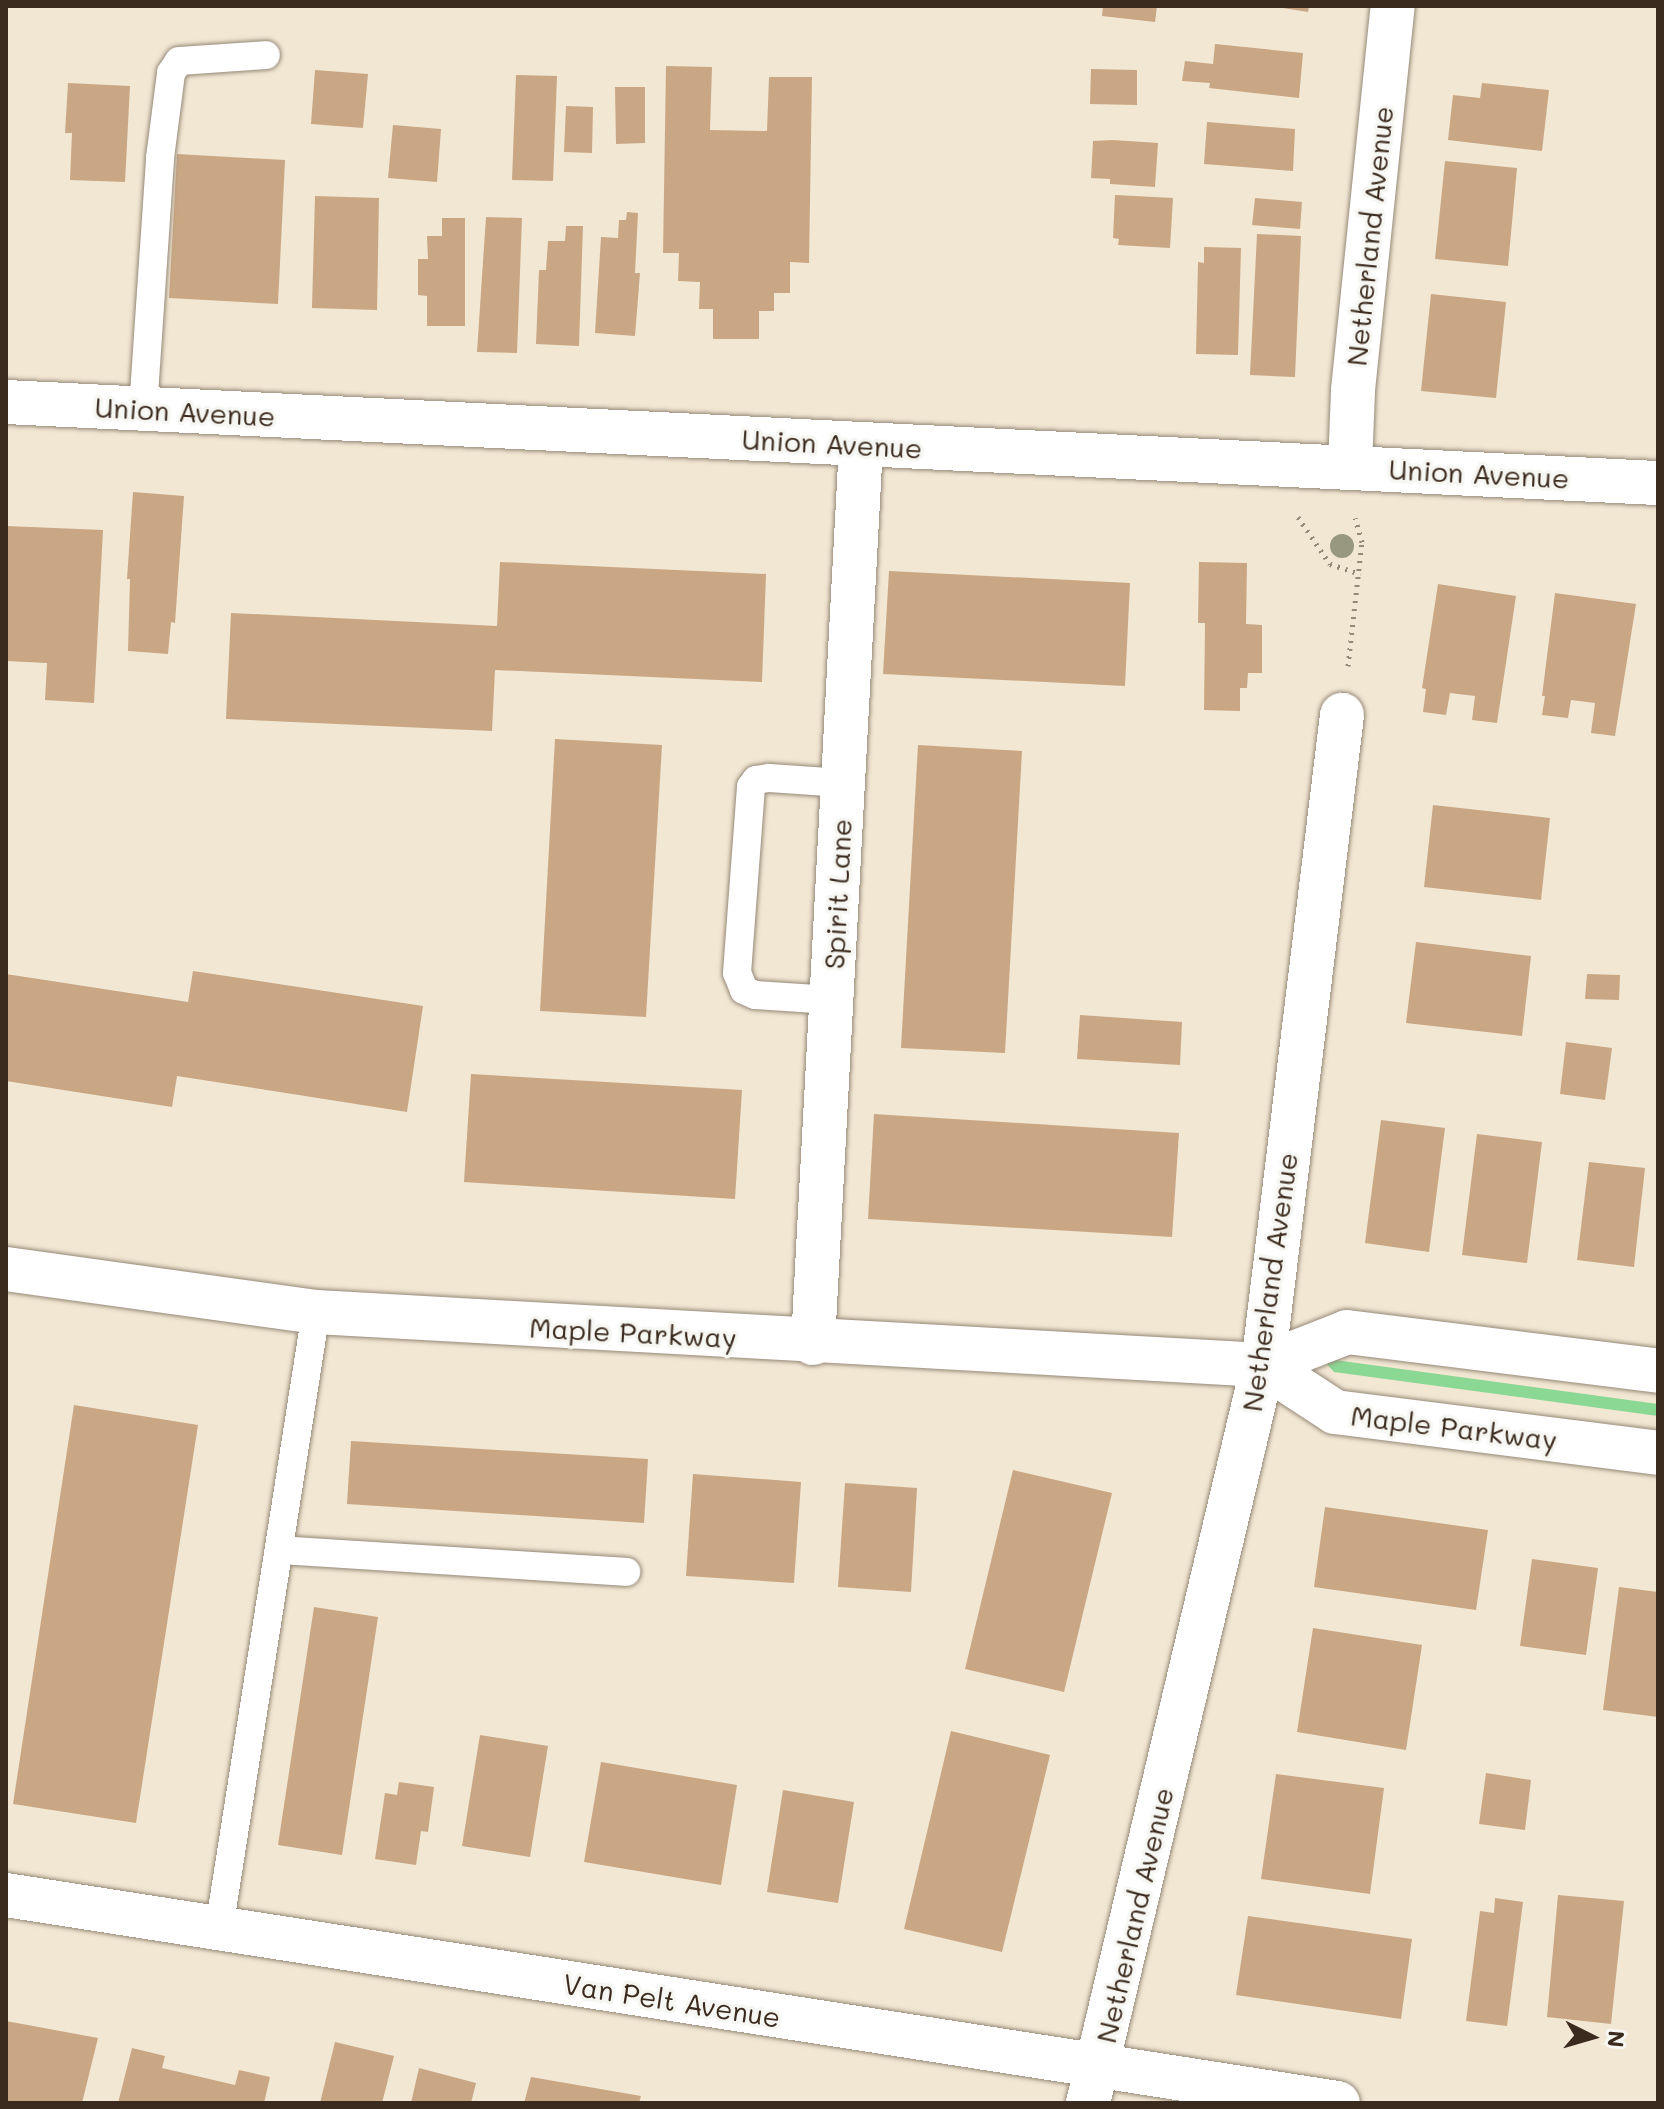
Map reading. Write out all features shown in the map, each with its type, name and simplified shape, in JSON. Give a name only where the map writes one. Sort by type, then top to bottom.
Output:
[{"type":"street","name":"Netherland Avenue","points":[[1352,487],[1353,390],[1393,6]]},
{"type":"street","name":"Union Avenue","points":[[6,402],[861,444],[1352,487],[1658,483]]},
{"type":"street","name":"Spirit Lane","points":[[813,1343],[861,444]]},
{"type":"street","name":"Netherland Avenue","points":[[1093,2085],[1263,1365],[1342,715]]},
{"type":"street","name":"Maple Parkway","points":[[7,1275],[316,1312],[813,1343],[1263,1365],[1347,1332],[1658,1371]]},
{"type":"street","name":"Maple Parkway","points":[[1263,1365],[1335,1412],[1658,1453]]},
{"type":"street","name":"Van Pelt Avenue","points":[[6,1895],[219,1929],[1093,2085],[1338,2103]]},
{"type":"lane","points":[[143,409],[160,158],[171,73],[179,61],[266,55]]},
{"type":"lane","points":[[831,1000],[755,995],[744,990],[737,973],[751,787],[756,780],[769,778],[843,783]]},
{"type":"lane","points":[[219,1929],[316,1312]]},
{"type":"lane","points":[[279,1550],[626,1572]]},
{"type":"path","points":[[1342,715],[1362,542],[1352,487]]},
{"type":"path","points":[[1298,517],[1330,564],[1360,574]]},
{"type":"green space","points":[[1335,1360],[1658,1404],[1658,1416],[1334,1372],[1326,1363]]},
{"type":"building","points":[[1103,6],[1157,6],[1155,22],[1102,16]]},
{"type":"building","points":[[1270,6],[1309,6],[1308,12]]},
{"type":"building","points":[[1215,44],[1303,53],[1299,98],[1209,88],[1210,83],[1182,81],[1185,61],[1213,64]]},
{"type":"building","points":[[666,66],[712,67],[710,130],[767,131],[769,77],[812,77],[809,263],[790,262],[790,293],[774,293],[774,311],[759,311],[759,339],[713,339],[713,309],[699,309],[700,282],[678,281],[679,253],[663,253]]},
{"type":"building","points":[[1091,69],[1137,70],[1137,105],[1090,104]]},
{"type":"building","points":[[315,70],[368,74],[363,128],[311,124]]},
{"type":"building","points":[[516,75],[557,76],[553,181],[512,180]]},
{"type":"building","points":[[68,83],[130,86],[125,182],[70,180],[72,133],[65,133]]},
{"type":"building","points":[[1482,83],[1549,90],[1542,151],[1448,140],[1453,95],[1480,98]]},
{"type":"building","points":[[615,87],[645,87],[645,143],[616,144]]},
{"type":"building","points":[[566,106],[593,107],[592,153],[564,152]]},
{"type":"building","points":[[1207,122],[1295,129],[1293,171],[1204,164]]},
{"type":"building","points":[[393,125],[441,129],[437,182],[388,178]]},
{"type":"building","points":[[1093,141],[1158,143],[1155,187],[1110,184],[1110,179],[1091,178]]},
{"type":"building","points":[[177,154],[285,160],[278,304],[169,298]]},
{"type":"building","points":[[1445,161],[1517,168],[1508,266],[1435,259]]},
{"type":"building","points":[[1115,195],[1173,198],[1170,248],[1118,245],[1119,239],[1113,238]]},
{"type":"building","points":[[315,196],[379,198],[377,310],[312,308]]},
{"type":"building","points":[[1255,198],[1302,202],[1300,229],[1252,225]]},
{"type":"building","points":[[627,212],[638,213],[635,273],[640,273],[635,336],[595,333],[601,237],[618,238],[619,220],[626,220]]},
{"type":"building","points":[[486,217],[522,218],[517,353],[477,352]]},
{"type":"building","points":[[442,218],[465,218],[465,326],[427,326],[427,296],[418,295],[418,259],[428,259],[427,236],[442,236]]},
{"type":"building","points":[[566,226],[583,226],[579,346],[536,344],[539,270],[546,270],[548,241],[565,241]]},
{"type":"building","points":[[1257,234],[1301,236],[1295,377],[1250,375]]},
{"type":"building","points":[[1204,247],[1241,248],[1238,355],[1196,354],[1198,262],[1204,263]]},
{"type":"building","points":[[1431,294],[1506,302],[1496,398],[1421,391]]},
{"type":"building","points":[[133,492],[184,496],[175,623],[171,622],[168,654],[128,651],[130,579],[127,579]]},
{"type":"building","points":[[6,526],[103,530],[94,703],[45,700],[47,663],[6,661]]},
{"type":"building","points":[[500,562],[766,574],[762,682],[495,670],[492,731],[226,719],[231,613],[497,626]]},
{"type":"building","points":[[1199,562],[1247,563],[1246,624],[1262,625],[1262,673],[1248,673],[1247,688],[1240,688],[1240,711],[1204,710],[1205,623],[1198,623]]},
{"type":"building","points":[[889,571],[1130,583],[1125,686],[883,674]]},
{"type":"building","points":[[1438,584],[1516,596],[1497,723],[1472,720],[1475,696],[1450,693],[1446,715],[1423,712],[1426,689],[1422,688]]},
{"type":"building","points":[[1555,593],[1636,604],[1615,736],[1591,733],[1595,703],[1571,700],[1568,718],[1542,715]]},
{"type":"building","points":[[555,739],[662,745],[646,1017],[540,1011]]},
{"type":"building","points":[[918,745],[1022,751],[1005,1053],[901,1048]]},
{"type":"building","points":[[1433,805],[1550,818],[1541,900],[1424,887]]},
{"type":"building","points":[[1416,942],[1531,956],[1522,1036],[1406,1023]]},
{"type":"building","points":[[193,971],[423,1006],[407,1112],[177,1076],[172,1107],[6,1081],[6,974],[188,1002]]},
{"type":"building","points":[[1587,974],[1620,975],[1619,1000],[1585,999]]},
{"type":"building","points":[[1080,1015],[1182,1022],[1180,1065],[1077,1059]]},
{"type":"building","points":[[1566,1042],[1612,1048],[1605,1100],[1560,1094]]},
{"type":"building","points":[[471,1074],[742,1090],[735,1199],[464,1182]]},
{"type":"building","points":[[874,1114],[1179,1133],[1172,1237],[868,1219]]},
{"type":"building","points":[[1381,1120],[1445,1128],[1429,1252],[1365,1243]]},
{"type":"building","points":[[1477,1134],[1542,1142],[1527,1263],[1462,1255]]},
{"type":"building","points":[[1589,1162],[1645,1168],[1634,1267],[1577,1260]]},
{"type":"building","points":[[74,1405],[198,1425],[136,1823],[13,1804]]},
{"type":"building","points":[[351,1441],[648,1459],[644,1523],[347,1504]]},
{"type":"building","points":[[1013,1470],[1112,1493],[1064,1692],[965,1669]]},
{"type":"building","points":[[693,1474],[801,1482],[794,1583],[686,1576]]},
{"type":"building","points":[[845,1483],[917,1488],[911,1592],[838,1587]]},
{"type":"building","points":[[1325,1507],[1488,1530],[1476,1610],[1314,1587]]},
{"type":"building","points":[[1532,1559],[1598,1568],[1586,1655],[1520,1646]]},
{"type":"building","points":[[1619,1587],[1658,1592],[1658,1717],[1603,1710]]},
{"type":"building","points":[[314,1607],[378,1617],[342,1855],[278,1845]]},
{"type":"building","points":[[1313,1628],[1422,1645],[1406,1750],[1297,1732]]},
{"type":"building","points":[[951,1731],[1050,1755],[1002,1952],[904,1929]]},
{"type":"building","points":[[480,1735],[548,1746],[530,1857],[462,1846]]},
{"type":"building","points":[[601,1762],[737,1785],[721,1885],[584,1862]]},
{"type":"building","points":[[1486,1773],[1531,1780],[1525,1830],[1479,1824]]},
{"type":"building","points":[[1276,1774],[1384,1788],[1370,1894],[1261,1879]]},
{"type":"building","points":[[399,1782],[434,1787],[428,1832],[421,1831],[416,1865],[375,1859],[385,1793],[397,1795]]},
{"type":"building","points":[[783,1790],[854,1802],[838,1903],[767,1892]]},
{"type":"building","points":[[1558,1895],[1624,1901],[1611,2024],[1547,2017]]},
{"type":"building","points":[[1495,1898],[1523,1902],[1507,2026],[1466,2021],[1480,1911],[1494,1913]]},
{"type":"building","points":[[1248,1916],[1412,1939],[1401,2019],[1236,1995]]},
{"type":"building","points":[[6,2021],[98,2038],[82,2103],[6,2103]]},
{"type":"building","points":[[335,2042],[394,2056],[382,2103],[320,2103]]},
{"type":"building","points":[[132,2048],[165,2056],[162,2068],[235,2085],[239,2070],[270,2077],[264,2103],[118,2103]]},
{"type":"building","points":[[419,2068],[476,2083],[471,2103],[411,2103]]},
{"type":"building","points":[[531,2077],[641,2096],[639,2103],[524,2103]]}]
